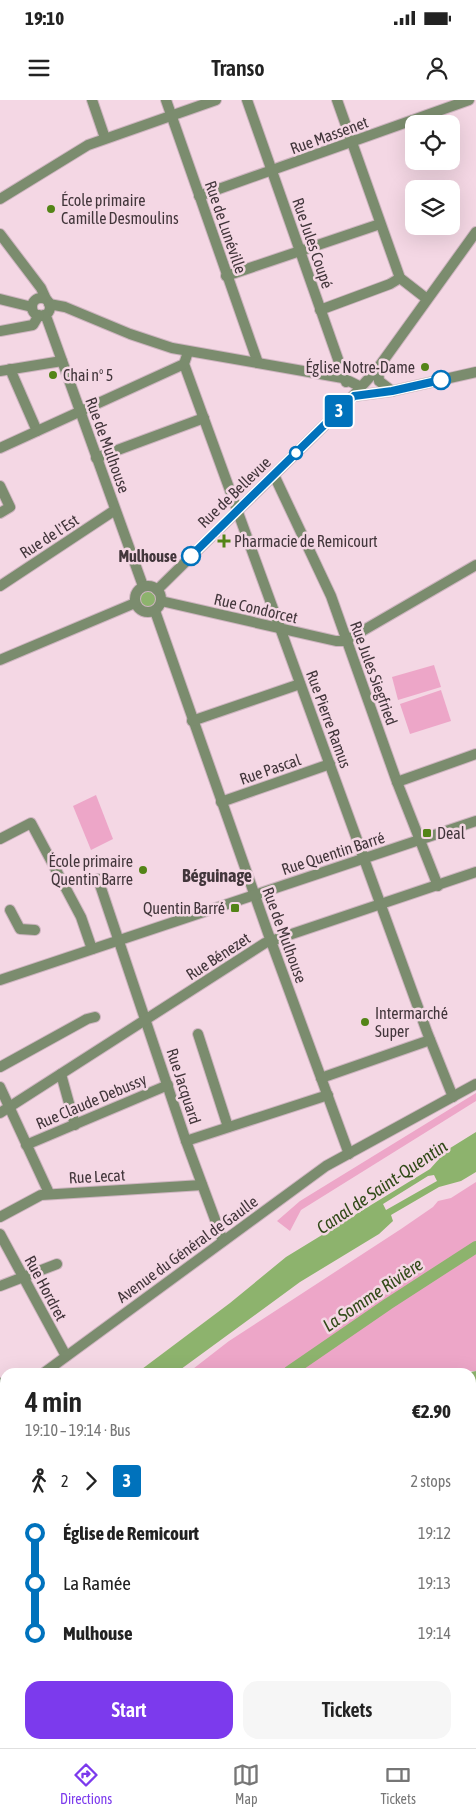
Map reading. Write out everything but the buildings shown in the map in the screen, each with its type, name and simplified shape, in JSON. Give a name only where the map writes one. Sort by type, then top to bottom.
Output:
[{"type":"street","points":[[92,100],[104,138]]},
{"type":"street","name":"Rue de Lunéville","points":[[166,100],[258,363]]},
{"type":"street","points":[[0,199],[88,145],[216,100]]},
{"type":"street","name":"Rue Jules Coupé","points":[[247,100],[344,378],[354,396]]},
{"type":"street","points":[[337,100],[400,278],[427,299]]},
{"type":"street","name":"Rue Massenet","points":[[199,196],[469,100]]},
{"type":"street","points":[[226,276],[380,224]]},
{"type":"street","name":"Rue de Bellevue","points":[[157,590],[354,396],[378,368],[476,232]]},
{"type":"street","name":"Rue de Mulhouse","points":[[0,234],[33,280],[41,307],[143,586]]},
{"type":"street","points":[[320,310],[390,284],[400,278]]},
{"type":"street","points":[[0,299],[41,307],[64,307],[130,334],[188,352],[344,378],[361,387]]},
{"type":"street","points":[[0,332],[34,325],[41,307]]},
{"type":"street","points":[[0,448],[184,364],[188,352]]},
{"type":"street","points":[[37,431],[5,370],[62,361]]},
{"type":"street","name":"Rue Pierre Ramus","points":[[184,364],[430,1040],[453,1097]]},
{"type":"street","points":[[378,368],[379,381],[392,391]]},
{"type":"street","points":[[354,396],[392,391],[476,372]]},
{"type":"street","points":[[96,458],[204,418]]},
{"type":"street","name":"Rue Jules Siegfried","points":[[274,475],[331,596],[345,641],[397,782],[438,886]]},
{"type":"street","points":[[0,486],[10,507],[0,513]]},
{"type":"street","name":"Rue de l'Est","points":[[0,586],[115,510]]},
{"type":"street","points":[[345,641],[476,565]]},
{"type":"street","points":[[143,586],[151,586],[157,590],[161,601],[155,611],[143,612],[135,603],[137,591],[143,586]]},
{"type":"street","name":"Rue Condorcet","points":[[161,601],[280,629],[336,641],[345,641]]},
{"type":"street","points":[[0,660],[135,603]]},
{"type":"street","name":"Rue de Mulhouse","points":[[155,611],[192,721],[349,1154]]},
{"type":"street","points":[[192,721],[300,684]]},
{"type":"street","points":[[397,782],[476,754]]},
{"type":"street","name":"Rue Pascal","points":[[221,802],[330,764]]},
{"type":"street","name":"Rue Quentin Barré","points":[[0,980],[476,821]]},
{"type":"street","points":[[0,839],[31,823],[81,917],[92,949]]},
{"type":"street","name":"Rue Bénezet","points":[[4,1110],[265,943],[381,906],[476,872]]},
{"type":"street","name":"Rue Jacquard","points":[[98,879],[186,1141],[223,1240]]},
{"type":"street","points":[[10,910],[20,929],[35,930]]},
{"type":"street","points":[[0,1067],[87,1019],[95,1017]]},
{"type":"street","points":[[198,1034],[228,1127]]},
{"type":"street","points":[[321,1078],[430,1040]]},
{"type":"street","points":[[61,1074],[75,1125]]},
{"type":"street","name":"Avenue du Général de Gaulle","points":[[50,1368],[326,1166],[476,1084]]},
{"type":"street","name":"Rue Claude Debussy","points":[[26,1145],[168,1085]]},
{"type":"street","points":[[0,1087],[4,1110],[26,1145],[49,1194]]},
{"type":"street","points":[[186,1141],[328,1095]]},
{"type":"street","name":"Rue Lecat","points":[[0,1217],[41,1195],[202,1185]]},
{"type":"street","name":"Rue Hordret","points":[[0,1234],[66,1356]]},
{"type":"street","points":[[0,1286],[56,1264]]},
{"type":"shaded area","points":[[145,591],[151,591],[156,596],[154,605],[145,607],[140,602],[140,596]]},
{"type":"shaded area","points":[[434,665],[441,687],[398,700],[392,677]]},
{"type":"shaded area","points":[[441,690],[451,721],[410,734],[400,704]]},
{"type":"shaded area","points":[[96,795],[113,839],[91,850],[73,806]]},
{"type":"shaded area","points":[[476,1093],[476,1101],[301,1210],[290,1231],[277,1221],[300,1201]]},
{"type":"shaded area","points":[[476,1132],[476,1172],[461,1181],[439,1187],[391,1215],[393,1221],[379,1234],[300,1282],[182,1368],[143,1368],[230,1303],[286,1257],[430,1169],[447,1150]],"holes":[[[434,1175],[437,1181],[386,1210],[383,1204],[428,1176]]]},
{"type":"shaded area","points":[[476,1182],[476,1368],[194,1368],[229,1341],[401,1229],[433,1207],[438,1201],[451,1198]]},
{"type":"waterway","name":"La Somme Rivière","points":[[295,1368],[476,1247]]},
{"type":"bus line","name":"3","points":[[191,556],[354,396],[392,391],[441,380]]},
{"type":"place","name":"École primaire Camille Desmoulins","points":[[51,209]]},
{"type":"place","name":"Église Notre-Dame","points":[[425,367]]},
{"type":"place","name":"Chai n° 5","points":[[53,375]]},
{"type":"place","name":"Pharmacie de Remicourt","points":[[224,541]]},
{"type":"place","name":"Mulhouse","points":[[191,556]]},
{"type":"place","name":"Deal","points":[[427,833]]},
{"type":"place","name":"École primaire Quentin Barre","points":[[143,870]]},
{"type":"place","name":"Quentin Barré","points":[[235,908]]},
{"type":"place","name":"Intermarché Super","points":[[365,1022]]},
{"type":"district","name":"Béguinage","points":[[217,876]]},
{"type":"water label","name":"Canal de Saint-Quentin","points":[[382,1187]]}]
